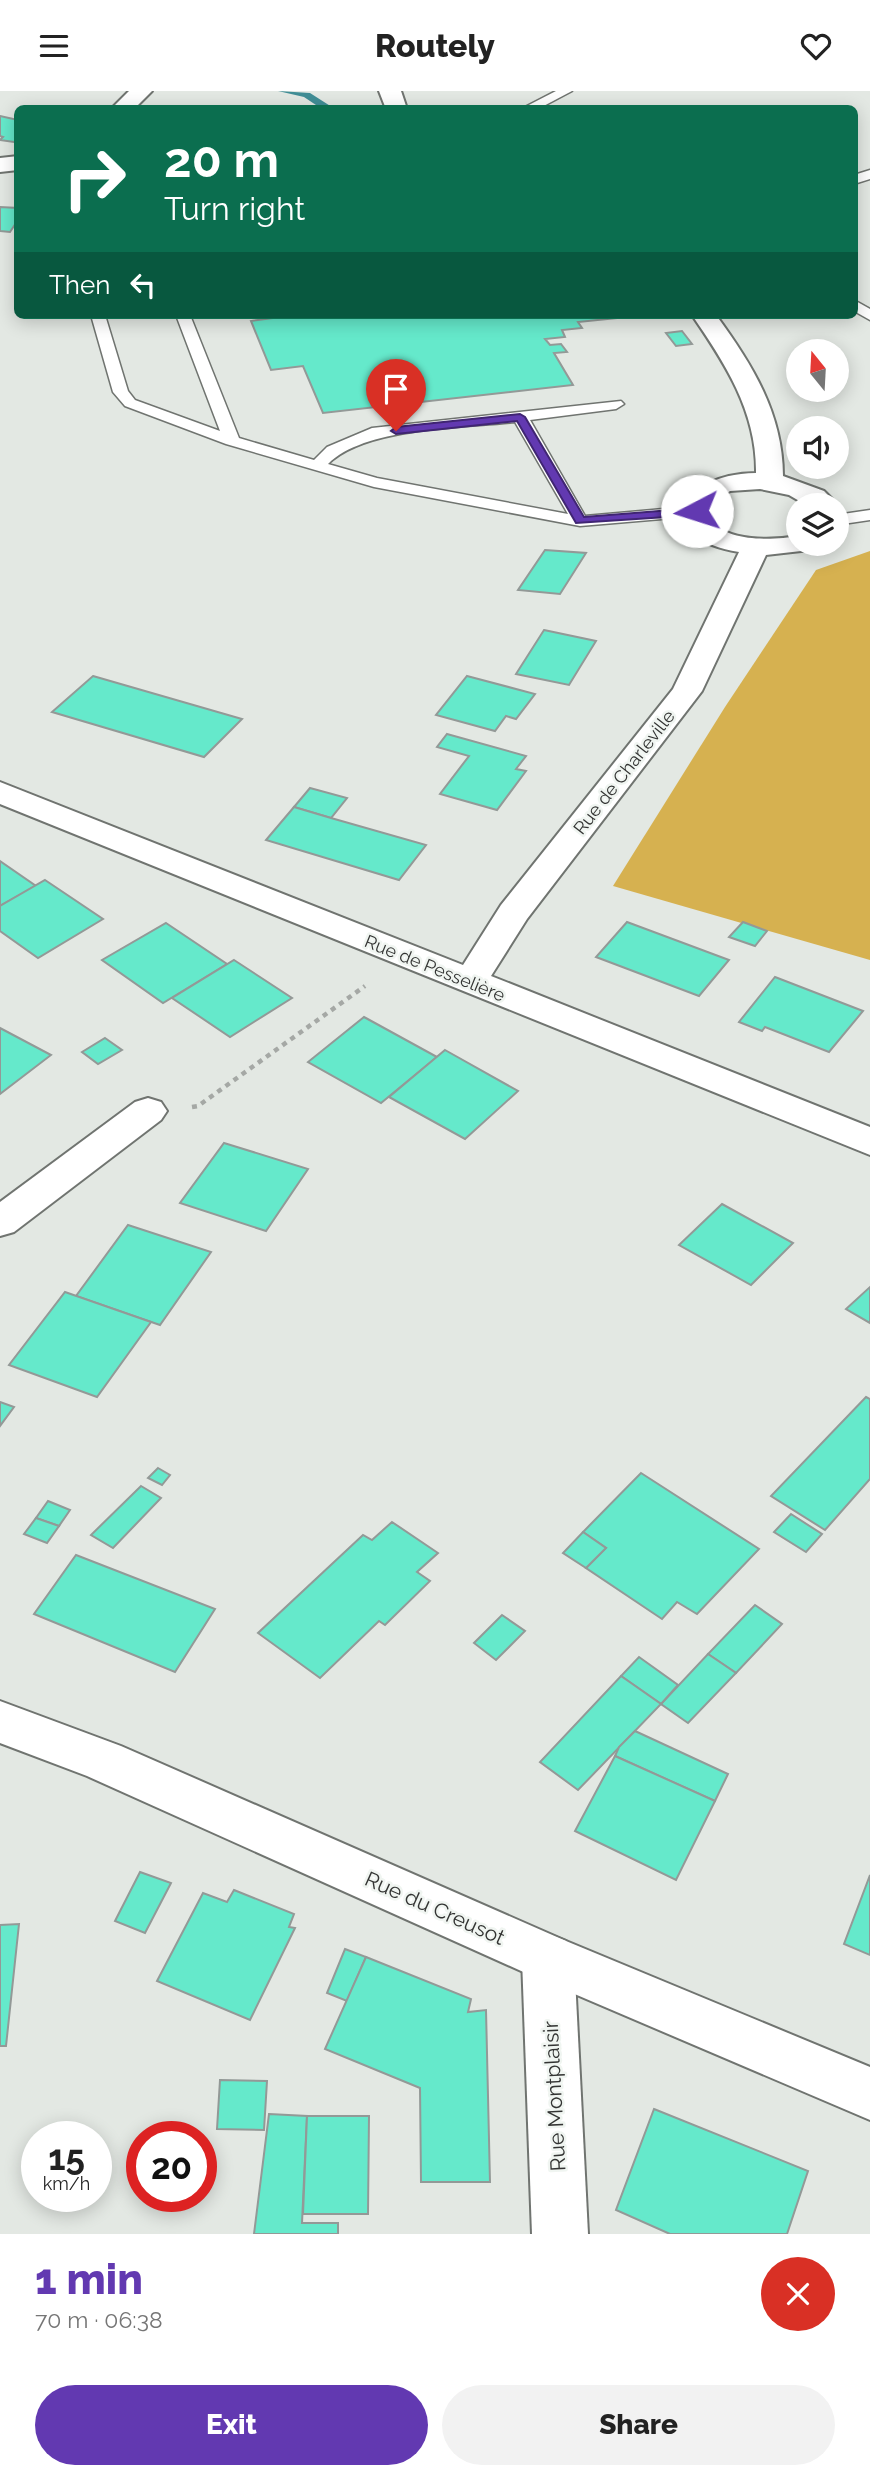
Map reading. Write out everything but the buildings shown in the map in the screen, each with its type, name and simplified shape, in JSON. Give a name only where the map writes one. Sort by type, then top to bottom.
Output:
[{"type":"street","points":[[125,105],[141,91]]},
{"type":"street","points":[[707,319],[744,373],[762,413],[771,467],[769,481]]},
{"type":"street","points":[[786,545],[755,548],[716,536],[703,526],[697,511],[704,496],[731,483],[769,481],[809,493]]},
{"type":"street","name":"Rue de Charleville","points":[[470,982],[513,913],[687,691],[755,548]]},
{"type":"street","name":"Rue de Pesselière","points":[[0,792],[870,1142]]},
{"type":"street","points":[[0,1222],[148,1111]]},
{"type":"street","name":"Rue du Creusot","points":[[0,1722],[104,1761],[548,1958],[870,2094]]},
{"type":"street","name":"Rue Montplaisir","points":[[548,1958],[560,2234]]},
{"type":"lane","points":[[536,105],[566,91]]},
{"type":"lane","points":[[99,319],[121,392],[130,403],[232,441],[374,482],[580,521],[697,511]]},
{"type":"lane","points":[[185,319],[232,441]]},
{"type":"lane","points":[[317,466],[333,450],[372,433],[616,404]]},
{"type":"lane","points":[[520,417],[580,521]]},
{"type":"lane","points":[[849,518],[870,515]]},
{"type":"path","points":[[148,1111],[198,1106],[405,956]]},
{"type":"shaded area","points":[[870,551],[870,960],[613,886],[725,707],[816,570]]},
{"type":"waterway","points":[[283,91],[307,95],[323,105]]},
{"type":"route","points":[[396,431],[520,417],[580,521],[697,511]]}]
